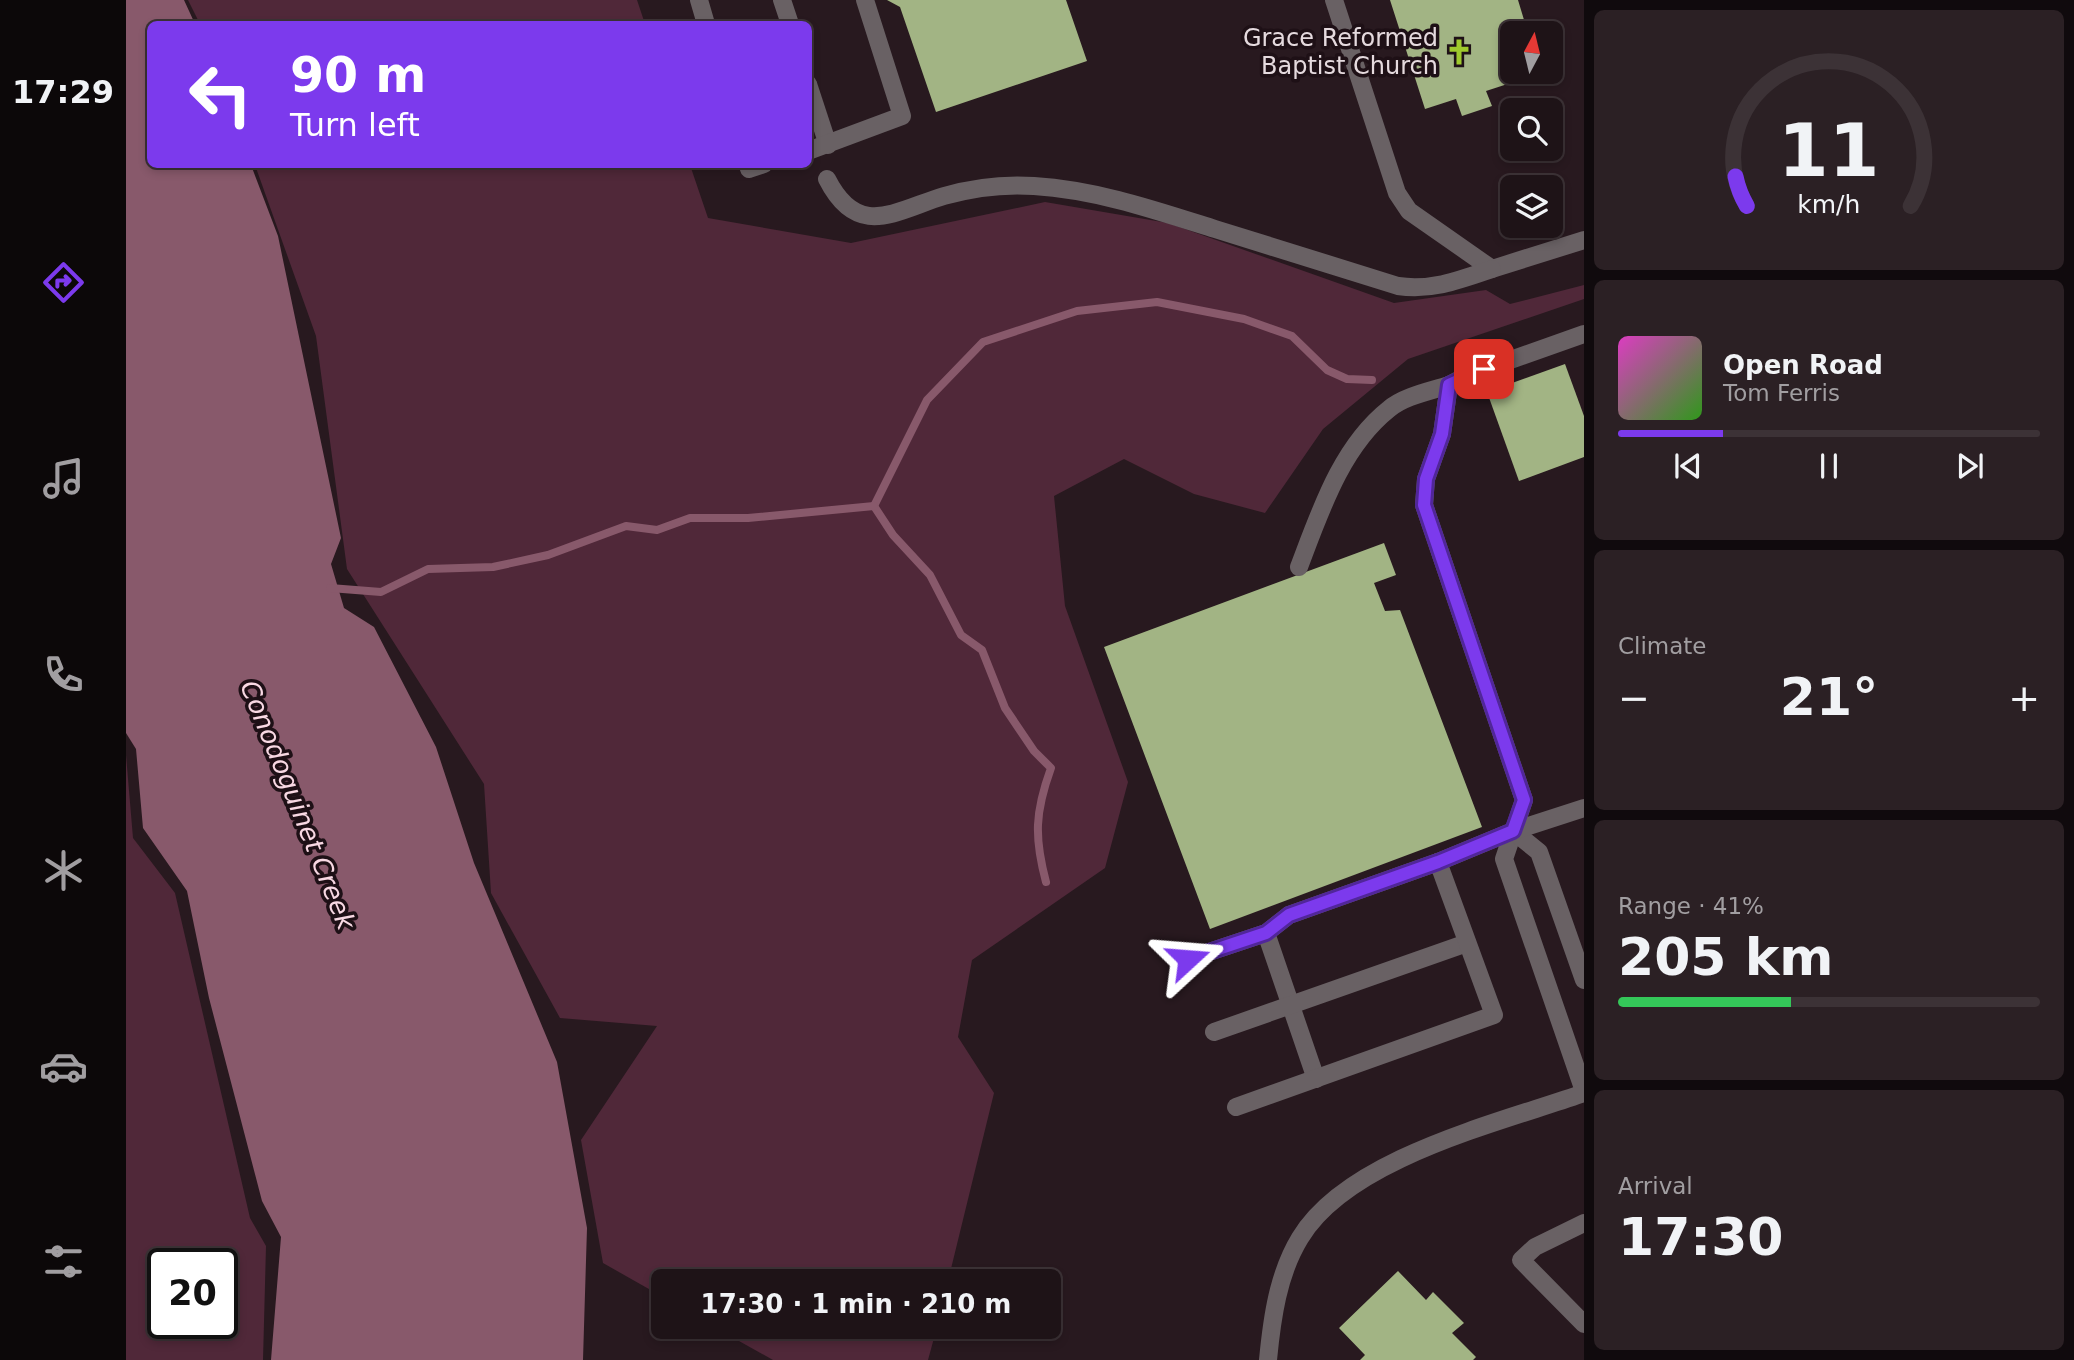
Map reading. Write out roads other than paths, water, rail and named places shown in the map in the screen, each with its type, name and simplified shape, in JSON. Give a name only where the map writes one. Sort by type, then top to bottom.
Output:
[{"type":"street","points":[[699,0],[705,21]]},
{"type":"street","points":[[782,0],[789,21]]},
{"type":"street","points":[[812,149],[902,116],[865,0]]},
{"type":"street","points":[[1334,0],[1397,194],[1415,216],[1493,269]]},
{"type":"street","points":[[812,96],[828,145]]},
{"type":"street","points":[[827,179],[845,207],[873,218],[946,196],[993,187],[1032,186],[1085,191],[1144,206],[1398,286],[1418,289],[1442,286],[1584,240]]},
{"type":"street","points":[[1299,567],[1324,499],[1358,442],[1390,408],[1468,375],[1584,334]]},
{"type":"street","points":[[1268,1360],[1278,1294],[1286,1266],[1301,1237],[1324,1207],[1378,1169],[1584,1092],[1504,859],[1524,800],[1424,505],[1426,479],[1442,434],[1449,385]]},
{"type":"street","points":[[1188,959],[1266,933],[1289,915],[1438,862],[1513,831],[1584,808]]},
{"type":"street","points":[[1513,831],[1539,852],[1584,980]]},
{"type":"street","points":[[1237,1107],[1494,1015],[1438,862]]},
{"type":"street","points":[[1266,933],[1316,1079]]},
{"type":"street","points":[[1214,1032],[1467,943]]},
{"type":"street","points":[[1584,1223],[1535,1247],[1521,1260],[1584,1324]]},
{"type":"water","name":"Conodoguinet Creek","points":[[126,0],[184,0],[194,21],[147,21],[147,168],[252,168],[278,236],[341,538],[331,564],[344,608],[374,627],[436,747],[474,863],[557,1062],[587,1228],[583,1360],[271,1360],[281,1237],[262,1201],[209,998],[187,891],[143,828],[136,749],[126,733]]},
{"type":"waterway","points":[[874,506],[927,400],[983,342],[1077,311],[1157,302],[1244,319],[1292,336],[1327,370],[1347,379],[1372,380]]},
{"type":"waterway","points":[[874,506],[893,535],[930,575],[961,635],[982,650],[1005,708],[1034,751],[1051,768],[1042,798],[1038,825],[1039,851],[1046,882]]},
{"type":"waterway","points":[[330,588],[381,592],[428,569],[493,567],[548,555],[626,526],[657,530],[690,518],[748,518],[874,506]]},
{"type":"place","name":"Grace Reformed Baptist Church","points":[[1459,52]]}]
